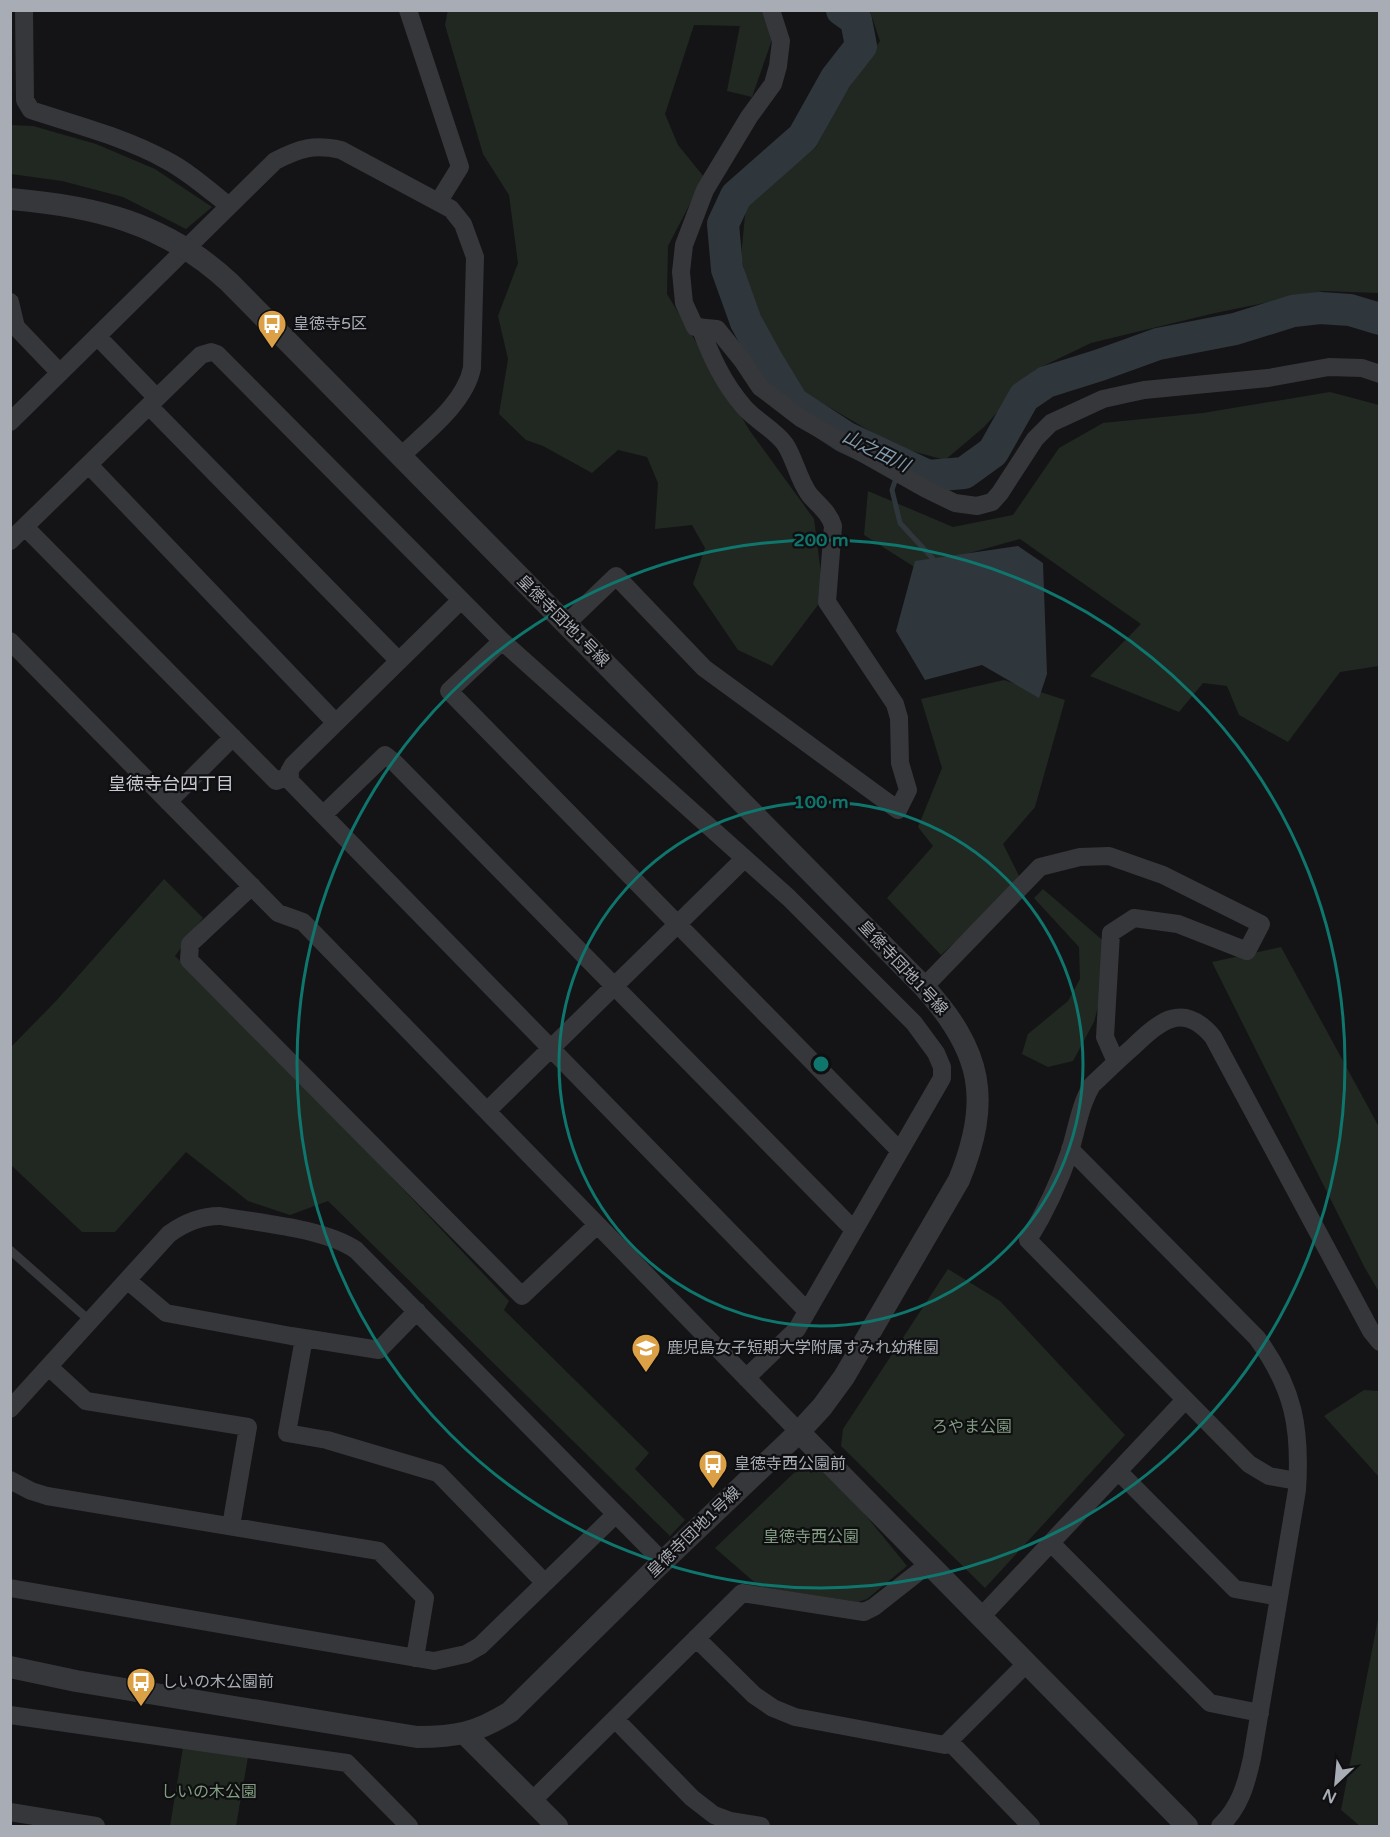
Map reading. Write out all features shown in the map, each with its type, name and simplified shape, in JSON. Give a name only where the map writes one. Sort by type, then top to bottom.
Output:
[{"type":"street","points":[[24,10],[25,100],[31,110],[151,152],[186,172],[225,210]]},
{"type":"street","points":[[408,10],[460,167],[439,201]]},
{"type":"street","points":[[771,10],[781,41],[773,84],[749,117],[705,190],[684,245],[681,272],[684,303],[695,327],[717,329],[760,387],[802,419],[926,489],[956,503],[977,506],[992,502],[1035,439],[1051,423],[1103,399],[1144,390],[1268,378],[1329,368],[1362,368],[1380,374]]},
{"type":"street","points":[[10,422],[275,161],[291,152],[308,147],[326,146],[341,150],[451,208],[463,224],[475,257],[472,368],[464,392],[401,456]]},
{"type":"street","name":"皇徳寺団地1号線","points":[[10,199],[86,208],[132,221],[185,247],[208,262],[924,987],[945,1010],[961,1034],[976,1077],[978,1102],[970,1153],[959,1180],[844,1377],[822,1407],[510,1712],[490,1725],[465,1734],[437,1737],[396,1734],[76,1681],[10,1667]]},
{"type":"street","points":[[11,304],[16,327],[60,373]]},
{"type":"street","points":[[566,624],[616,576],[704,668],[898,810],[908,790],[900,763],[899,718],[895,704],[827,602],[833,526],[830,517],[808,492],[785,445],[745,409],[726,383],[711,356],[700,327]]},
{"type":"street","points":[[97,336],[153,402],[399,661]]},
{"type":"street","points":[[10,541],[201,355],[210,352],[217,354],[502,641],[789,898],[914,1023],[936,1053],[942,1067],[942,1078],[797,1329],[746,1378]]},
{"type":"street","points":[[88,465],[336,723]]},
{"type":"street","points":[[25,527],[276,781],[290,776]]},
{"type":"street","points":[[461,600],[293,765],[289,772],[291,781],[807,1311]]},
{"type":"street","points":[[10,641],[278,913],[303,922],[1187,1827]]},
{"type":"street","points":[[502,641],[449,691],[900,1151]]},
{"type":"street","points":[[168,802],[233,737]]},
{"type":"street","points":[[324,815],[386,755],[854,1230]]},
{"type":"street","points":[[924,987],[1040,867],[1080,857],[1109,856],[1163,875],[1261,924],[1247,951],[1178,924],[1134,918],[1111,933],[1105,1037],[1116,1062]]},
{"type":"street","points":[[487,1112],[744,859]]},
{"type":"street","points":[[252,886],[190,944],[189,960],[522,1296],[597,1225]]},
{"type":"street","points":[[1297,1481],[1269,1476],[1249,1464],[1028,1240],[1045,1214],[1070,1149],[1085,1096],[1092,1085],[1155,1026],[1167,1018],[1195,1020],[1213,1037],[1371,1330],[1380,1342]]},
{"type":"street","points":[[1070,1149],[1257,1338],[1271,1357],[1291,1401],[1297,1428],[1299,1452],[1297,1481],[1260,1713],[1241,1800],[1220,1827]]},
{"type":"street","points":[[14,1399],[49,1367],[168,1234],[179,1226],[205,1216],[220,1216],[310,1232],[346,1244],[356,1250],[663,1562]]},
{"type":"street","points":[[127,1280],[166,1313],[379,1350],[417,1311]]},
{"type":"street","points":[[304,1338],[287,1432],[327,1440],[438,1473],[545,1582]]},
{"type":"street","points":[[49,1367],[86,1401],[248,1427],[231,1526]]},
{"type":"street","points":[[981,1617],[1185,1400]]},
{"type":"street","points":[[1118,1472],[1235,1589],[1279,1597]]},
{"type":"street","points":[[10,1480],[47,1496],[379,1551],[425,1598],[415,1658]]},
{"type":"street","points":[[10,1588],[434,1661],[466,1654],[480,1646],[616,1514]]},
{"type":"street","points":[[1051,1543],[1210,1704],[1260,1713]]},
{"type":"street","points":[[532,1801],[742,1593],[864,1612],[874,1607],[930,1563]]},
{"type":"street","points":[[696,1638],[754,1695],[773,1708],[795,1717],[945,1745],[1027,1663]]},
{"type":"street","points":[[10,1715],[347,1763],[409,1827]]},
{"type":"street","points":[[615,1719],[692,1798],[714,1815],[730,1821],[761,1827]]},
{"type":"street","points":[[465,1734],[557,1827]]},
{"type":"street","points":[[949,1741],[1031,1827]]},
{"type":"street","points":[[10,1812],[96,1827]]},
{"type":"lane","points":[[10,1250],[90,1321]]},
{"type":"green space","points":[[448,10],[766,11],[774,34],[752,97],[727,91],[740,26],[694,25],[665,114],[678,145],[704,177],[668,246],[667,294],[750,431],[814,519],[824,597],[772,666],[738,650],[693,584],[705,548],[692,525],[655,529],[658,483],[647,457],[618,450],[592,473],[543,446],[526,440],[499,414],[508,359],[498,316],[518,263],[509,195],[483,154],[445,25]]},
{"type":"green space","points":[[870,11],[1379,11],[1379,293],[1323,291],[1215,313],[1091,343],[1035,370],[984,427],[945,460],[897,447],[800,390],[755,316],[741,257],[746,205],[816,147],[846,92],[880,41]]},
{"type":"green space","points":[[10,125],[33,126],[96,144],[155,169],[212,207],[186,229],[123,197],[62,181],[11,174]]},
{"type":"green space","points":[[1330,392],[1379,405],[1379,666],[1340,672],[1288,742],[1239,715],[1227,686],[1203,683],[1179,712],[1090,676],[1141,624],[1020,539],[916,568],[864,535],[868,491],[953,527],[1013,515],[1059,448],[1103,423],[1203,413]]},
{"type":"green space","points":[[1004,680],[1065,700],[1035,807],[1003,844],[1021,880],[941,955],[887,898],[933,846],[918,827],[942,768],[921,699]]},
{"type":"green space","points":[[164,879],[203,918],[175,956],[277,1056],[509,1301],[504,1310],[649,1453],[635,1469],[685,1520],[670,1536],[328,1201],[290,1215],[248,1201],[186,1152],[115,1232],[82,1232],[11,1165],[10,1048],[56,1001]]},
{"type":"green space","points":[[1043,889],[1107,944],[1105,980],[1094,1022],[1073,1061],[1048,1067],[1022,1054],[1028,1034],[1068,1001],[1080,979],[1079,947],[1034,898]]},
{"type":"green space","points":[[1281,947],[1379,1127],[1379,1292],[1212,962]]},
{"type":"green space","name":"ろやま公園","points":[[948,1269],[1000,1301],[1125,1435],[985,1588],[841,1446],[843,1429]]},
{"type":"green space","points":[[1364,1390],[1379,1391],[1379,1477],[1324,1416]]},
{"type":"green space","name":"皇徳寺西公園","points":[[807,1464],[828,1469],[907,1566],[867,1599],[858,1602],[760,1587],[715,1548],[795,1472]]},
{"type":"green space","points":[[1379,1614],[1379,1826],[1360,1826],[1341,1810]]},
{"type":"green space","name":"しいの木公園","points":[[183,1748],[248,1757],[236,1826],[170,1826]]},
{"type":"shaded area","points":[[1018,546],[1043,563],[1047,674],[1039,698],[982,665],[925,680],[896,631],[915,561]]},
{"type":"waterway","name":"山之田川","points":[[842,10],[856,20],[861,46],[836,78],[803,137],[736,196],[723,224],[727,269],[746,322],[767,360],[793,403],[845,437],[928,476],[964,473],[993,452],[1024,397],[1046,382],[1158,344],[1235,329],[1293,311],[1320,308],[1350,310],[1380,319]]},
{"type":"waterway","points":[[901,463],[892,490],[900,523],[936,562]]},
{"type":"place","name":"皇徳寺5区","points":[[272,350]]},
{"type":"place","name":"鹿児島女子短期大学附属すみれ幼稚園","points":[[646,1374]]},
{"type":"place","name":"皇徳寺西公園前","points":[[713,1490]]},
{"type":"place","name":"しいの木公園前","points":[[141,1708]]},
{"type":"district","name":"皇徳寺台四丁目","points":[[171,784]]}]
